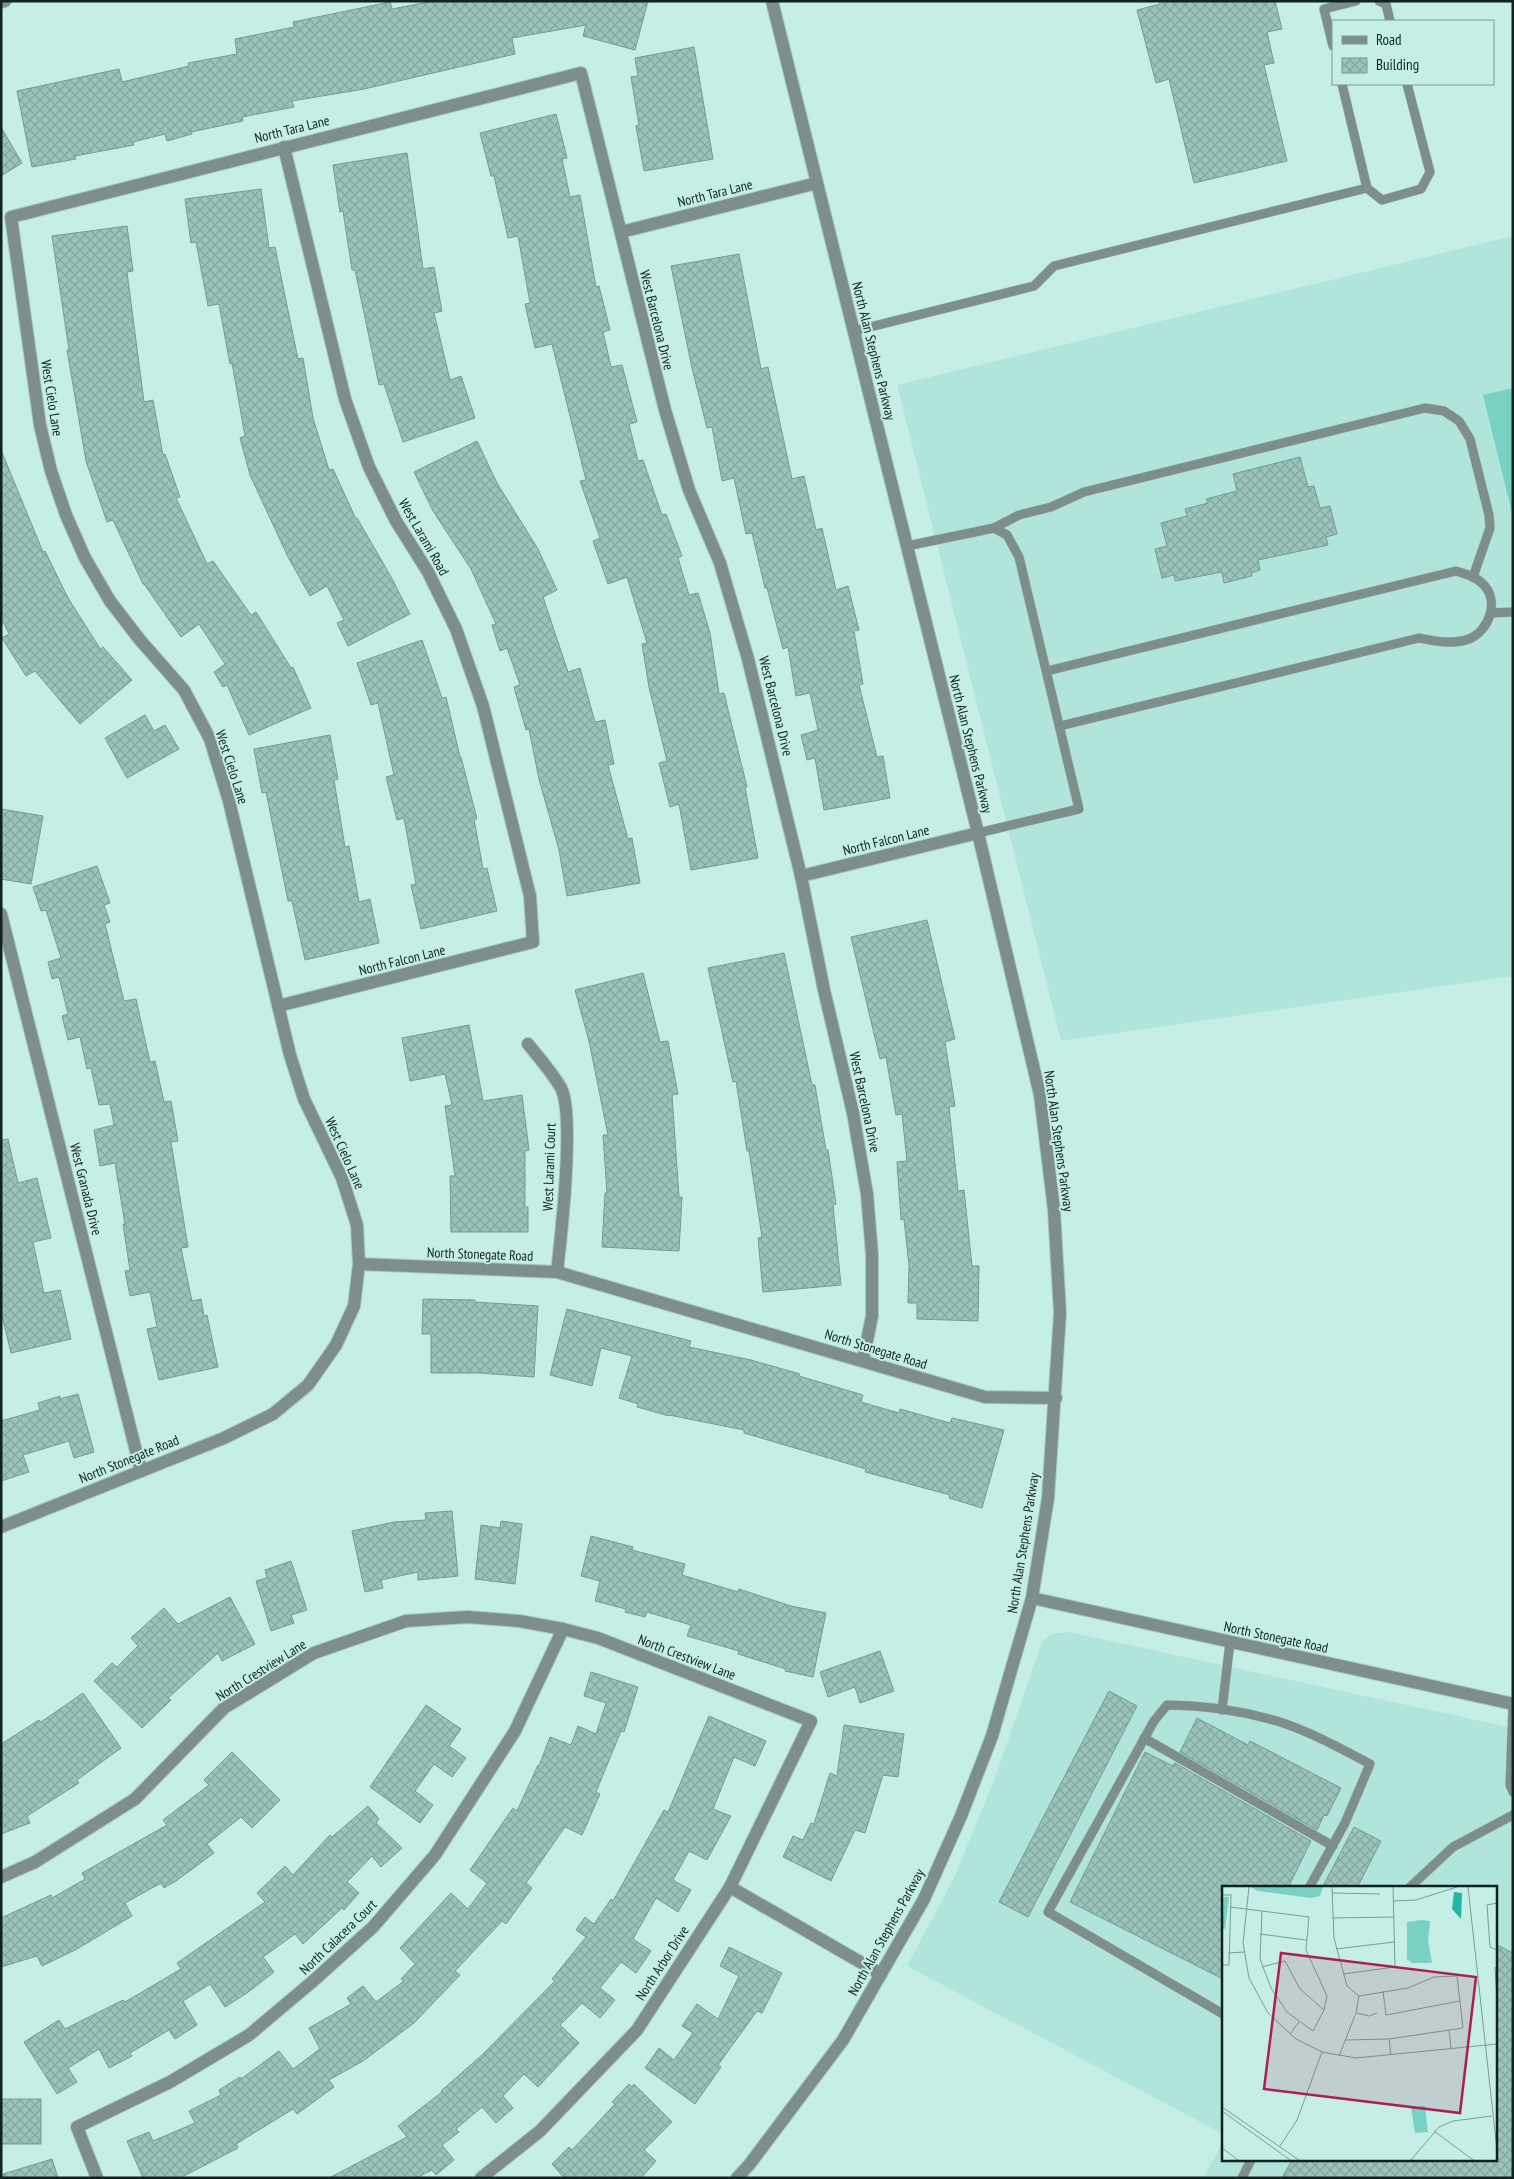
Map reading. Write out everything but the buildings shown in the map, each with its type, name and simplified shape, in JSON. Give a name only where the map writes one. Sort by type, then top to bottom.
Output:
[{"type":"street","points":[[1,2],[5,1]]},
{"type":"street","name":"North Alan Stephens Parkway","points":[[737,2178],[749,2165],[843,2040],[924,1899],[961,1816],[992,1736],[1032,1598],[1048,1498],[1056,1398],[1060,1313],[1054,1210],[1040,1095],[978,833],[772,1]]},
{"type":"street","name":"North Tara Lane","points":[[11,217],[581,73]]},
{"type":"street","name":"West Barcelona Drive","points":[[581,73],[665,410],[689,490],[720,564],[748,659],[801,876],[824,990],[853,1113],[867,1194],[872,1255],[872,1316],[863,1360]]},
{"type":"street","name":"West Larami Road","points":[[284,147],[345,399],[369,467],[396,521],[428,572],[452,621],[482,706],[530,896],[533,942]]},
{"type":"street","name":"North Tara Lane","points":[[620,232],[817,183]]},
{"type":"street","name":"West Cielo Lane","points":[[11,217],[40,425],[54,480],[66,515],[85,558],[110,601],[140,640],[184,690],[210,739],[229,801],[290,1055],[304,1099],[342,1178],[357,1225],[359,1264]]},
{"type":"street","name":"North Falcon Lane","points":[[801,876],[978,833]]},
{"type":"street","name":"West Granada Drive","points":[[1,914],[141,1471]]},
{"type":"street","name":"North Falcon Lane","points":[[278,1006],[533,942]]},
{"type":"street","name":"West Larami Court","points":[[528,1044],[562,1089],[567,1122],[563,1213],[557,1272]]},
{"type":"street","name":"North Stonegate Road","points":[[1,1527],[224,1438],[273,1414],[308,1385],[336,1345],[354,1306],[359,1264],[557,1272],[863,1360],[900,1373],[985,1396],[1056,1398]]},
{"type":"street","name":"North Stonegate Road","points":[[1032,1598],[1513,1705]]},
{"type":"street","name":"North Crestview Lane","points":[[1,1877],[35,1862],[134,1799],[224,1708],[314,1653],[406,1621],[467,1617],[519,1621],[563,1629],[598,1638],[811,1721]]},
{"type":"street","name":"North Calacera Court","points":[[97,2178],[77,2126],[170,2082],[249,2035],[373,1927],[435,1855],[515,1731],[563,1629]]},
{"type":"street","name":"North Arbor Drive","points":[[482,2178],[540,2131],[637,2030],[730,1887],[811,1721]]},
{"type":"street","points":[[730,1887],[881,1974]]},
{"type":"lane","points":[[1332,42],[1324,9],[1356,1]]},
{"type":"lane","points":[[1379,1],[1386,4],[1390,20]]},
{"type":"lane","points":[[1342,85],[1367,188],[1382,200],[1421,189],[1430,172],[1407,85]]},
{"type":"lane","points":[[854,331],[1034,286],[1054,266],[1367,188]]},
{"type":"lane","points":[[906,546],[994,528],[1019,515],[1051,507],[1084,492],[1424,408],[1444,411],[1459,421],[1470,439],[1489,515],[1490,528],[1473,576]]},
{"type":"lane","points":[[978,833],[1079,809],[1019,558],[1007,535],[994,528]]},
{"type":"lane","points":[[1047,671],[1456,571],[1473,576],[1484,585],[1490,596],[1491,613],[1486,627],[1470,638],[1452,642],[1419,638],[1060,726]]},
{"type":"lane","points":[[1491,613],[1513,612]]},
{"type":"lane","points":[[1222,1710],[1230,1642]]},
{"type":"lane","points":[[1222,2013],[1048,1912],[1144,1738],[1154,1721],[1167,1705],[1186,1705],[1222,1710],[1277,1721],[1329,1742],[1370,1764],[1345,1823],[1310,1886]]},
{"type":"lane","points":[[1513,1705],[1510,1785],[1513,1792]]},
{"type":"lane","points":[[1144,1738],[1333,1846]]},
{"type":"lane","points":[[1411,1886],[1453,1847],[1513,1815]]},
{"type":"lane","points":[[1242,2178],[1251,2162]]},
{"type":"shaded area","points":[[1513,236],[1513,976],[1061,1041],[897,385]]},
{"type":"shaded area","points":[[1069,1632],[1513,1728],[1513,2178],[1203,2178],[1222,2144],[1222,2162],[1496,2162],[1496,1886],[1222,1886],[1222,2133],[907,1966],[954,1878],[995,1778],[1042,1642],[1052,1634]]},
{"type":"green space","points":[[1513,388],[1513,517],[1483,395]]}]
